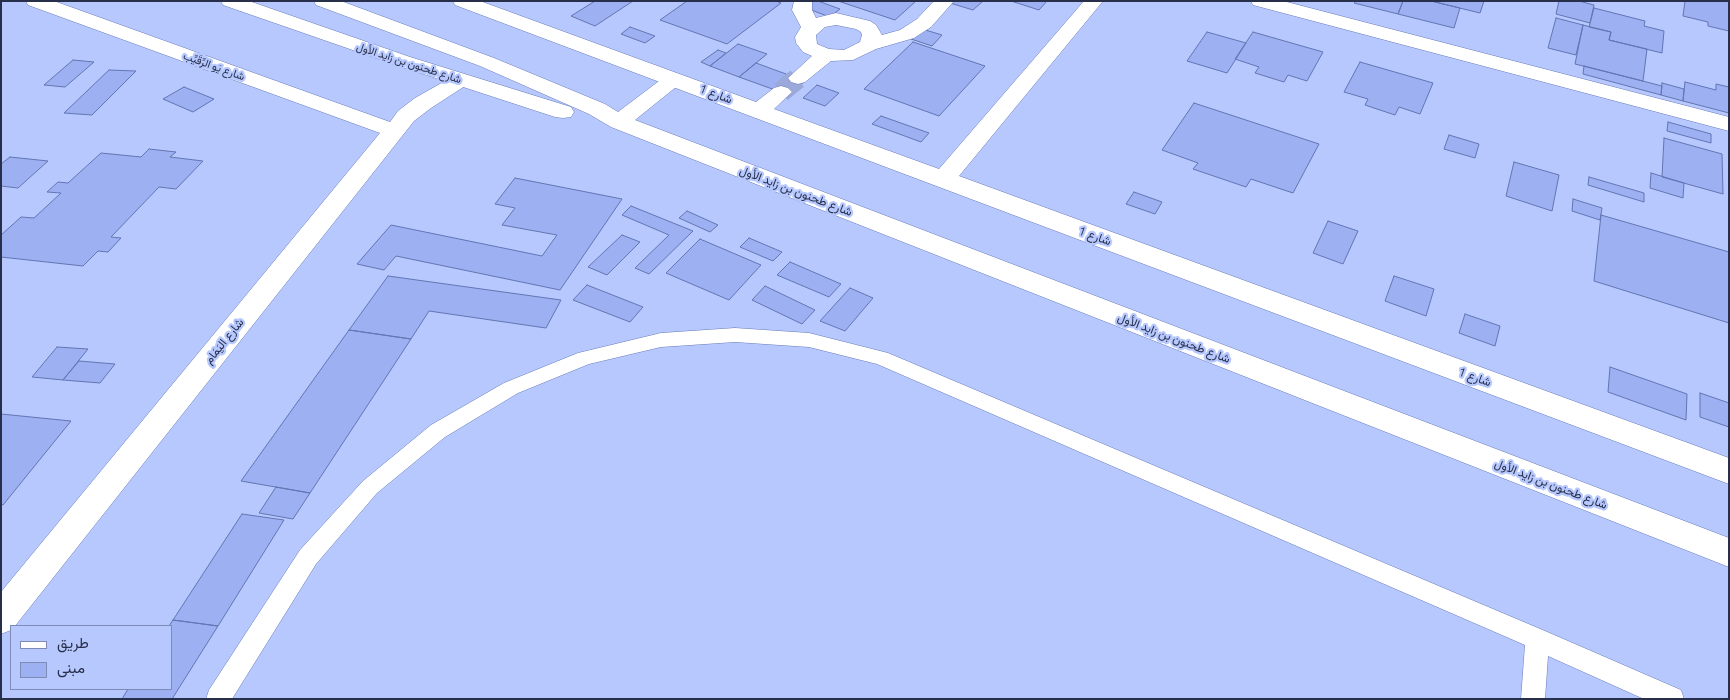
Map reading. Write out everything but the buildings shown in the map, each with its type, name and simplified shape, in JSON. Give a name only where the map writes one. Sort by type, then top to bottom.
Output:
[{"type":"street","name":"شارع يَو الرِّقَيِّب","points":[[35,1],[394,131]]},
{"type":"street","name":"شارع طحنون بن زايد الأول","points":[[230,1],[461,80],[576,116],[619,122]]},
{"type":"street","name":"شارع طحنون بن زايد الأول","points":[[323,1],[487,62],[591,106],[619,122],[1729,553]]},
{"type":"street","name":"شارع 1","points":[[462,1],[1729,471]]},
{"type":"street","points":[[803,1],[802,10],[811,27]]},
{"type":"street","points":[[869,45],[872,34],[863,25],[855,22],[836,20],[818,23],[806,32],[806,43],[810,48],[826,55],[846,56],[869,45],[907,34],[924,23],[945,1]]},
{"type":"street","points":[[943,180],[1094,1]]},
{"type":"street","points":[[1260,1],[1729,124]]},
{"type":"street","points":[[798,78],[826,55]]},
{"type":"street","points":[[619,122],[674,79]]},
{"type":"street","name":"شارع اليَمَام","points":[[1,618],[406,116],[423,102],[461,80]]},
{"type":"street","points":[[759,110],[781,92]]},
{"type":"lane","points":[[218,699],[308,557],[370,487],[438,431],[511,388],[585,358],[660,340],[735,335],[809,340],[880,358],[1537,639],[1672,699]]},
{"type":"lane","points":[[1533,699],[1537,639]]},
{"type":"tunnel","points":[[781,92],[798,78]]}]
